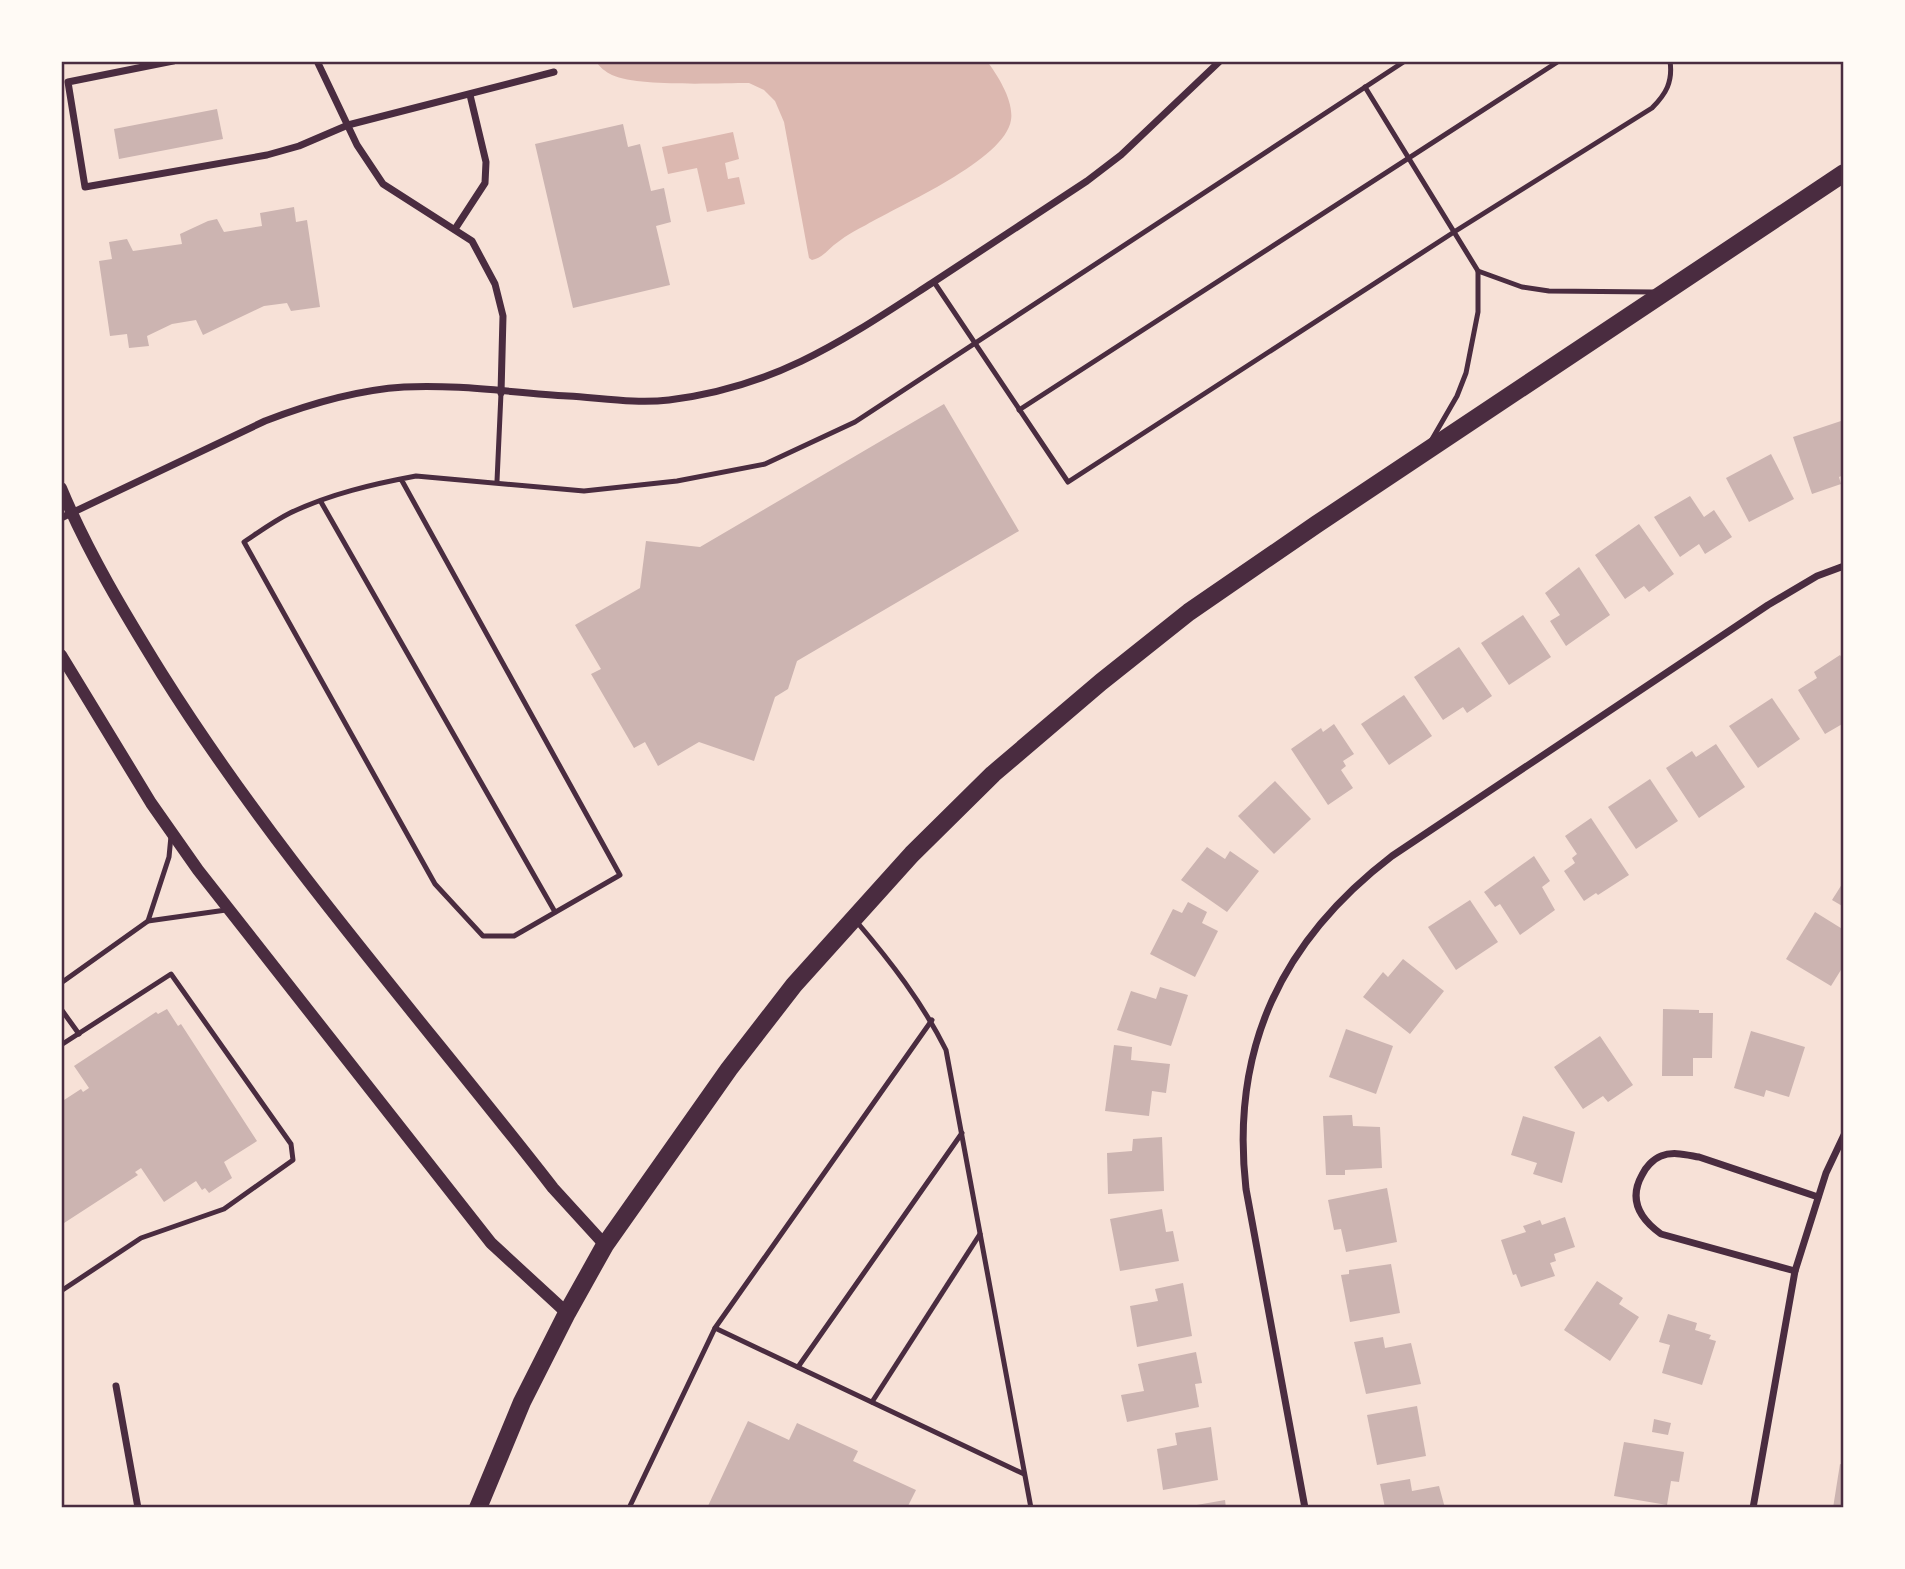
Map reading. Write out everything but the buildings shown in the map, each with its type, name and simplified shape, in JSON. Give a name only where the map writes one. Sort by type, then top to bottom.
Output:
[{"type":"main road","points":[[478,1508],[522,1402],[567,1313],[606,1245],[729,1069],[794,985],[912,853],[993,774],[1101,682],[1189,612],[1844,173]]},
{"type":"street","points":[[173,61],[68,82],[85,187],[267,155],[299,146],[348,125],[554,72]]},
{"type":"street","points":[[317,61],[357,145],[383,184],[472,241],[495,284],[503,316],[501,393]]},
{"type":"street","points":[[66,515],[265,421],[344,396],[402,387],[439,387],[501,393],[666,400],[752,382],[793,367],[840,343],[1087,181],[1121,155],[1220,61]]},
{"type":"street","points":[[455,229],[485,183],[486,162],[470,95]]},
{"type":"street","points":[[61,488],[66,515],[201,736],[260,819],[553,1188],[606,1245]]},
{"type":"street","points":[[1305,1508],[1242,1149],[1243,1108],[1250,1064],[1273,999],[1290,967],[1312,933],[1341,899],[1392,856],[1768,605],[1818,576],[1844,566]]},
{"type":"street","points":[[61,655],[151,803],[230,909],[491,1243],[567,1313]]},
{"type":"street","points":[[1753,1508],[1795,1271],[1818,1196],[1844,1135]]},
{"type":"street","points":[[1795,1271],[1661,1234],[1646,1223],[1636,1208],[1635,1186],[1645,1168],[1661,1156],[1679,1154],[1699,1157],[1818,1196]]},
{"type":"street","points":[[116,1386],[138,1508]]},
{"type":"lane","points":[[401,479],[620,875],[514,936],[483,936],[435,884],[244,542],[290,514],[354,489],[401,479],[416,476],[497,481],[584,491],[677,481],[765,464],[855,422],[1405,61]]},
{"type":"lane","points":[[1019,410],[1559,61]]},
{"type":"lane","points":[[934,282],[1068,482],[1454,232],[1652,108],[1667,92],[1672,72],[1670,61]]},
{"type":"lane","points":[[1365,87],[1478,271],[1478,312],[1466,373],[1457,396],[1424,453]]},
{"type":"lane","points":[[1478,271],[1522,287],[1549,291],[1665,292]]},
{"type":"lane","points":[[497,481],[501,393]]},
{"type":"lane","points":[[321,502],[555,912]]},
{"type":"lane","points":[[148,920],[169,857],[172,833]]},
{"type":"lane","points":[[61,983],[148,920],[230,909]]},
{"type":"lane","points":[[853,917],[905,981],[932,1020],[946,1050],[1031,1508]]},
{"type":"lane","points":[[61,1045],[171,974],[291,1144],[293,1160],[224,1209],[141,1238],[61,1291]]},
{"type":"lane","points":[[61,1009],[79,1034]]},
{"type":"lane","points":[[629,1508],[715,1328],[932,1020]]},
{"type":"lane","points":[[798,1367],[962,1133]]},
{"type":"lane","points":[[872,1402],[980,1234]]},
{"type":"lane","points":[[715,1328],[1024,1474]]},
{"type":"shaded area","points":[[596,61],[987,61],[1008,97],[1011,120],[1004,135],[991,150],[971,166],[852,233],[812,260],[809,258],[784,122],[775,101],[764,90],[749,83],[679,84],[624,79],[607,72]]},
{"type":"shaded area","points":[[733,132],[739,159],[725,163],[728,179],[739,177],[745,204],[707,212],[697,168],[668,174],[662,147]]}]
